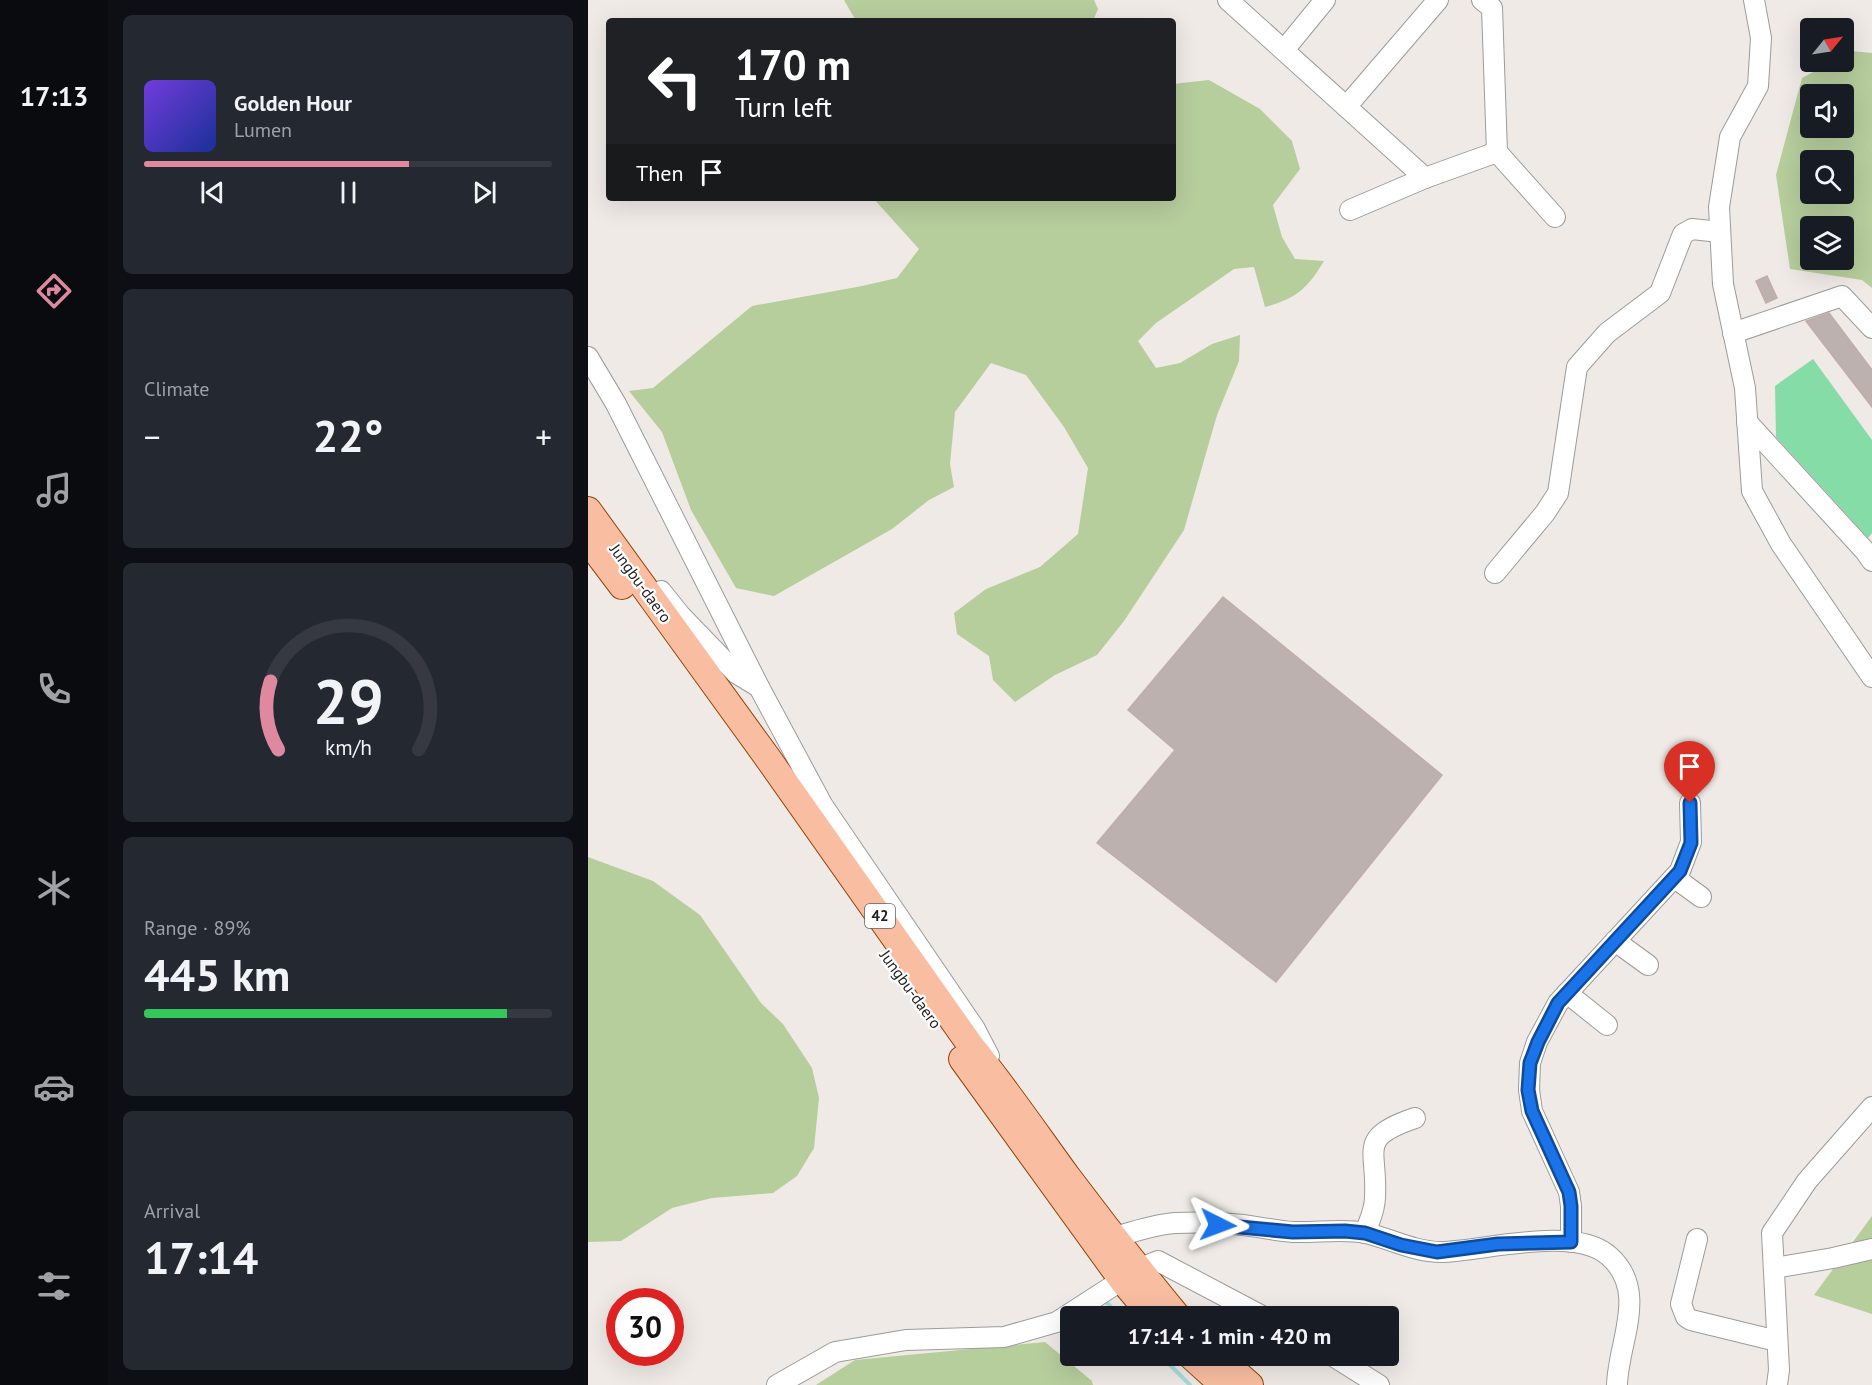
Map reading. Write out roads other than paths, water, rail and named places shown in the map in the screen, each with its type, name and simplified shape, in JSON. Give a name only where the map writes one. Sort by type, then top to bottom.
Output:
[{"type":"main road","name":"Jungbu-daero","points":[[588,510],[598,539],[666,645],[1130,1274],[1166,1306]]},
{"type":"main road","name":"Jungbu-daero","points":[[598,539],[774,766],[971,1046],[1002,1084],[1114,1237],[1147,1306]]},
{"type":"main road","points":[[1202,1366],[1223,1385]]},
{"type":"main road","points":[[1228,1366],[1250,1385]]},
{"type":"street","points":[[1228,0],[1425,178]]},
{"type":"street","points":[[1284,50],[1325,0]]},
{"type":"street","points":[[1346,107],[1438,0]]},
{"type":"street","points":[[1482,0],[1492,8],[1497,152],[1555,217]]},
{"type":"street","points":[[1754,0],[1761,38],[1758,86],[1730,137],[1719,207],[1723,284],[1745,388],[1752,491],[1781,544],[1872,676]]},
{"type":"street","points":[[1350,210],[1425,178],[1497,152]]},
{"type":"street","points":[[1495,573],[1545,513],[1558,493],[1577,367],[1607,333],[1660,293],[1683,234],[1692,230],[1720,232]]},
{"type":"street","points":[[1733,333],[1842,296],[1872,328]]},
{"type":"street","points":[[588,357],[616,404],[759,687],[823,806],[975,1029],[1002,1084]]},
{"type":"street","points":[[1747,422],[1872,561]]},
{"type":"street","points":[[598,539],[637,561],[681,616],[736,673],[759,687]]},
{"type":"street","points":[[1571,1242],[1569,1192],[1532,1111],[1528,1090],[1530,1063],[1558,1003],[1644,908],[1675,878],[1686,859],[1691,843],[1690,803]]},
{"type":"street","points":[[1675,878],[1701,897]]},
{"type":"street","points":[[1615,941],[1648,965]]},
{"type":"street","points":[[1568,993],[1607,1025]]},
{"type":"street","points":[[1777,1385],[1772,1233],[1808,1181],[1872,1107]]},
{"type":"street","points":[[1365,1233],[1374,1211],[1376,1195],[1373,1152],[1375,1143],[1385,1130],[1415,1118]]},
{"type":"street","points":[[1114,1237],[1176,1223],[1256,1227],[1293,1232],[1365,1233],[1401,1245],[1437,1252],[1498,1244],[1571,1242],[1598,1249],[1609,1256],[1625,1278],[1630,1293],[1630,1312],[1623,1340],[1617,1385]]},
{"type":"street","points":[[1697,1239],[1682,1304],[1686,1317],[1777,1341]]},
{"type":"street","points":[[1774,1268],[1872,1249]]},
{"type":"street","points":[[777,1385],[835,1352],[906,1340],[1004,1337],[1057,1322],[1130,1274],[1158,1261],[1243,1306]]},
{"type":"street","points":[[1349,1366],[1379,1385]]},
{"type":"waterway","points":[[1107,1303],[1110,1306]]},
{"type":"waterway","points":[[1171,1366],[1190,1385]]}]
